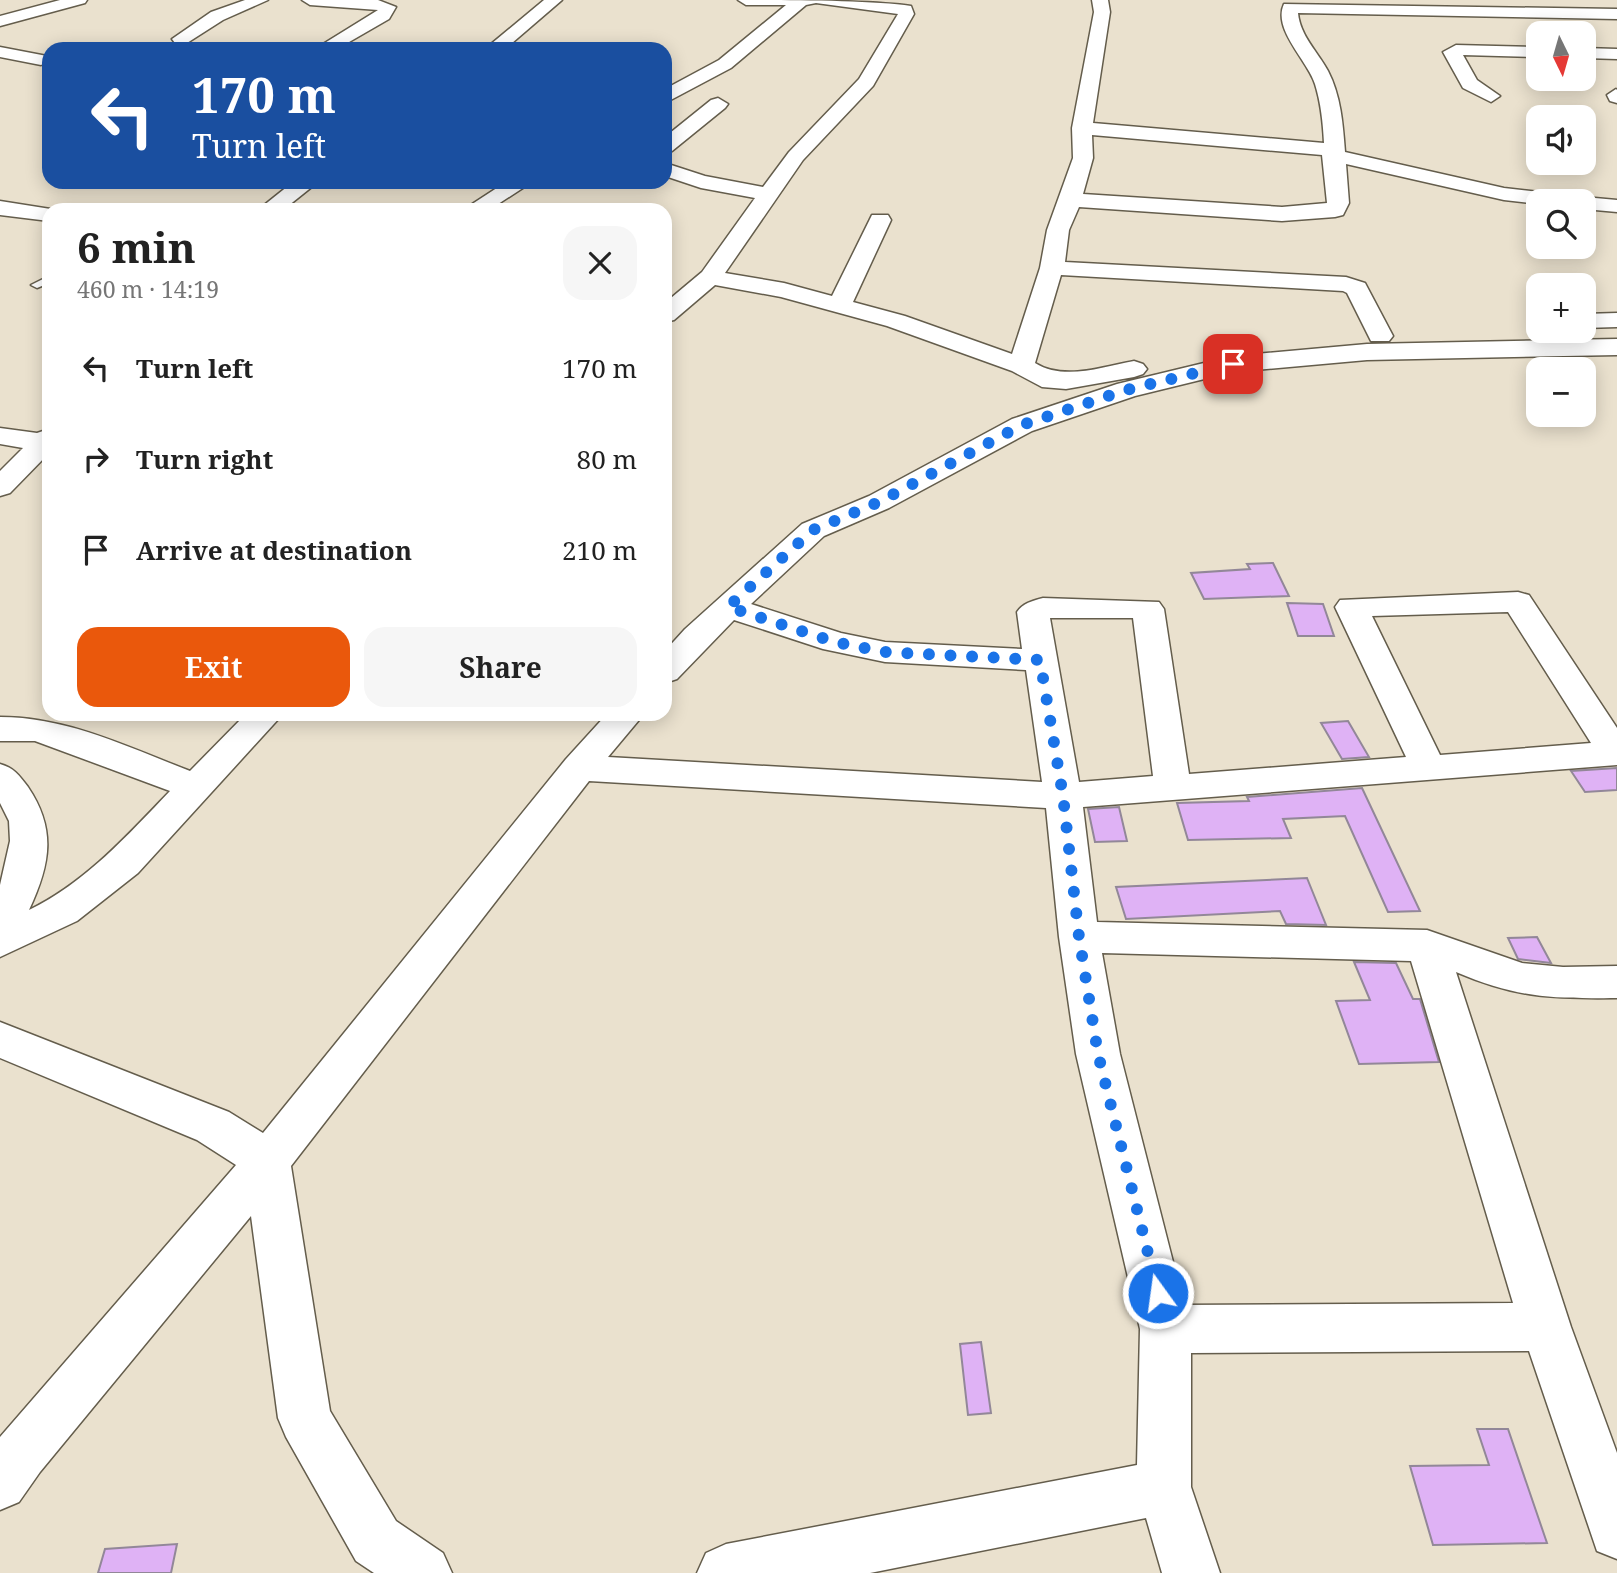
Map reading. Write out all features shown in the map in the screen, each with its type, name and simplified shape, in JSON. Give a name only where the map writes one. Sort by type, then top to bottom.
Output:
[{"type":"street","points":[[0,21],[79,0]]},
{"type":"street","points":[[181,39],[217,16],[260,0]]},
{"type":"street","points":[[310,0],[365,2],[388,7],[383,15],[336,42]]},
{"type":"street","points":[[503,42],[554,0]]},
{"type":"street","points":[[746,0],[806,1]]},
{"type":"street","points":[[672,309],[710,277],[796,156],[866,82],[906,13],[897,7],[822,0]]},
{"type":"street","points":[[1021,366],[1052,268],[1058,230],[1071,200],[1083,158],[1083,121],[1102,12],[1100,0]]},
{"type":"street","points":[[672,93],[725,64],[806,1]]},
{"type":"street","points":[[1071,200],[1151,203],[1282,214],[1335,210],[1338,203],[1329,95],[1321,72],[1289,23],[1288,4],[1617,14]]},
{"type":"street","points":[[0,52],[41,60]]},
{"type":"street","points":[[1491,96],[1471,84],[1452,52],[1526,52]]},
{"type":"street","points":[[1596,53],[1617,54]]},
{"type":"street","points":[[672,140],[718,104]]},
{"type":"street","points":[[1083,121],[1332,146],[1504,194],[1526,196]]},
{"type":"street","points":[[672,172],[701,182],[769,194]]},
{"type":"street","points":[[278,203],[298,189]]},
{"type":"street","points":[[486,203],[509,189]]},
{"type":"street","points":[[1596,204],[1617,206]]},
{"type":"street","points":[[0,208],[42,213]]},
{"type":"street","points":[[839,305],[880,220]]},
{"type":"street","points":[[1052,268],[1346,284],[1357,288],[1380,336]]},
{"type":"street","points":[[710,277],[783,290],[896,321],[1021,366],[1042,379],[1066,381],[1380,336],[1525,324]]},
{"type":"street","points":[[1596,321],[1617,320]]},
{"type":"street","points":[[672,665],[728,607],[794,546],[828,522],[879,502],[1022,425],[1126,390],[1233,364],[1317,354],[1613,352]]},
{"type":"street","points":[[0,436],[42,440]]},
{"type":"street","points":[[7,480],[42,444]]},
{"type":"street","points":[[7,480],[42,480]]},
{"type":"street","points":[[579,768],[1063,796],[1173,789],[1616,753],[1518,602],[1351,607],[1429,768]]},
{"type":"street","points":[[728,607],[835,642],[884,652],[1040,660]]},
{"type":"street","points":[[1173,789],[1147,609],[1042,608],[1033,612],[1063,796],[1079,937],[1098,1054],[1165,1329],[1164,1487],[1191,1573]]},
{"type":"street","points":[[0,942],[73,903],[124,863],[259,721]]},
{"type":"street","points":[[0,1483],[21,1453],[268,1162],[579,768],[621,721]]},
{"type":"street","points":[[0,729],[36,729],[80,742],[197,788]]},
{"type":"street","points":[[0,776],[17,799],[29,827],[15,900],[0,927]]},
{"type":"street","points":[[1079,937],[1427,946],[1454,953],[1510,977],[1538,982],[1617,982]]},
{"type":"street","points":[[1427,946],[1546,1327],[1617,1531]]},
{"type":"street","points":[[0,1039],[213,1126],[230,1134],[268,1162],[305,1418],[376,1541],[423,1573]]},
{"type":"street","points":[[1165,1329],[1546,1327]]},
{"type":"street","points":[[726,1573],[1164,1487]]},
{"type":"lane","points":[[37,285],[42,282]]},
{"type":"building","points":[[1273,563],[1289,596],[1204,599],[1191,573],[1250,569],[1247,564]]},
{"type":"building","points":[[1287,603],[1323,604],[1334,636],[1298,636]]},
{"type":"building","points":[[1348,721],[1369,757],[1342,759],[1321,723]]},
{"type":"building","points":[[1617,768],[1617,790],[1585,792],[1571,771]]},
{"type":"building","points":[[1362,788],[1420,911],[1388,912],[1345,816],[1283,819],[1291,838],[1188,840],[1177,803],[1249,801],[1247,797]]},
{"type":"building","points":[[1119,807],[1127,841],[1095,842],[1088,809]]},
{"type":"building","points":[[1307,878],[1326,925],[1286,924],[1280,911],[1126,919],[1116,887]]},
{"type":"building","points":[[1537,937],[1551,963],[1518,959],[1508,938]]},
{"type":"building","points":[[1354,962],[1396,963],[1413,999],[1420,999],[1439,1062],[1359,1064],[1336,1001],[1370,1000]]},
{"type":"building","points":[[981,1342],[991,1413],[968,1415],[960,1344]]},
{"type":"building","points":[[1477,1429],[1508,1429],[1547,1543],[1433,1545],[1410,1466],[1489,1465]]},
{"type":"building","points":[[177,1544],[171,1573],[98,1573],[105,1549]]},
{"type":"route","points":[[1158,1293],[1098,1054],[1079,937],[1063,796],[1040,660],[884,652],[835,642],[728,607],[813,530],[879,502],[1022,425],[1126,390],[1233,364]]}]
